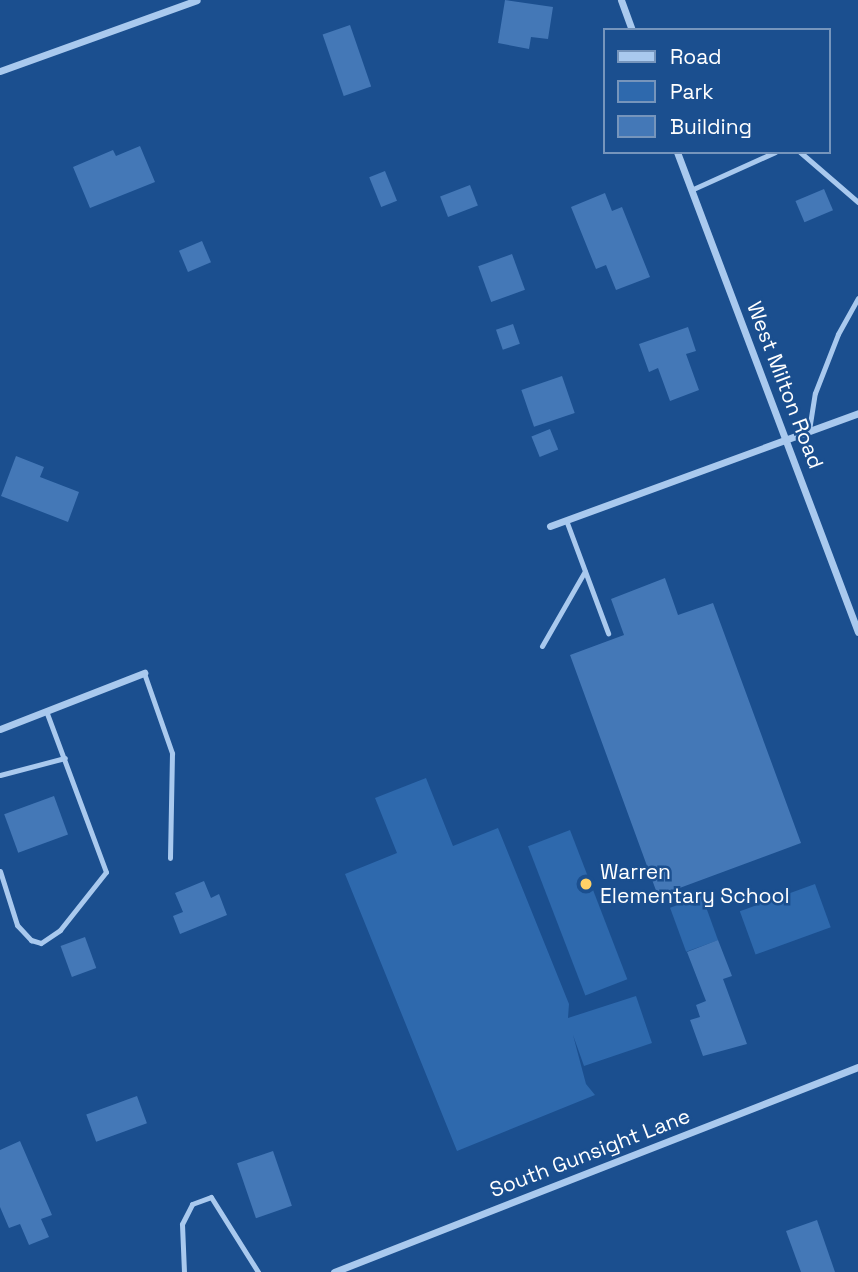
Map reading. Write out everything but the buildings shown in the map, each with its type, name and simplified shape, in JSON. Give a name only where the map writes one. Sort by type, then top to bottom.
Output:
[{"type":"street","points":[[0,71],[197,0]]},
{"type":"street","points":[[621,0],[631,28]]},
{"type":"street","name":"West Milton Road","points":[[678,154],[788,438],[858,632]]},
{"type":"street","points":[[550,526],[858,413]]},
{"type":"street","points":[[0,729],[144,674]]},
{"type":"street","name":"South Gunsight Lane","points":[[334,1272],[858,1067]]},
{"type":"lane","points":[[691,190],[771,154]]},
{"type":"lane","points":[[802,154],[858,202]]},
{"type":"lane","points":[[809,430],[815,393],[838,334],[858,298]]},
{"type":"lane","points":[[566,520],[608,633]]},
{"type":"lane","points":[[542,646],[585,571]]},
{"type":"lane","points":[[144,674],[172,753],[170,858]]},
{"type":"lane","points":[[0,871],[17,925],[31,940],[41,943],[60,930],[103,880],[106,872],[46,711]]},
{"type":"lane","points":[[0,775],[65,758]]},
{"type":"lane","points":[[184,1272],[182,1224],[192,1204],[211,1197],[258,1272]]},
{"type":"green space","points":[[426,778],[453,846],[498,828],[569,1004],[568,1018],[636,996],[652,1043],[584,1066],[573,1035],[586,1084],[595,1095],[457,1151],[345,874],[397,853],[375,798]]},
{"type":"green space","points":[[570,830],[627,979],[585,995],[528,846]]},
{"type":"green space","points":[[815,884],[831,927],[756,955],[740,911]]},
{"type":"green space","points":[[702,896],[718,940],[686,952],[670,908]]},
{"type":"place","name":"Warren Elementary School","points":[[586,884]]}]
